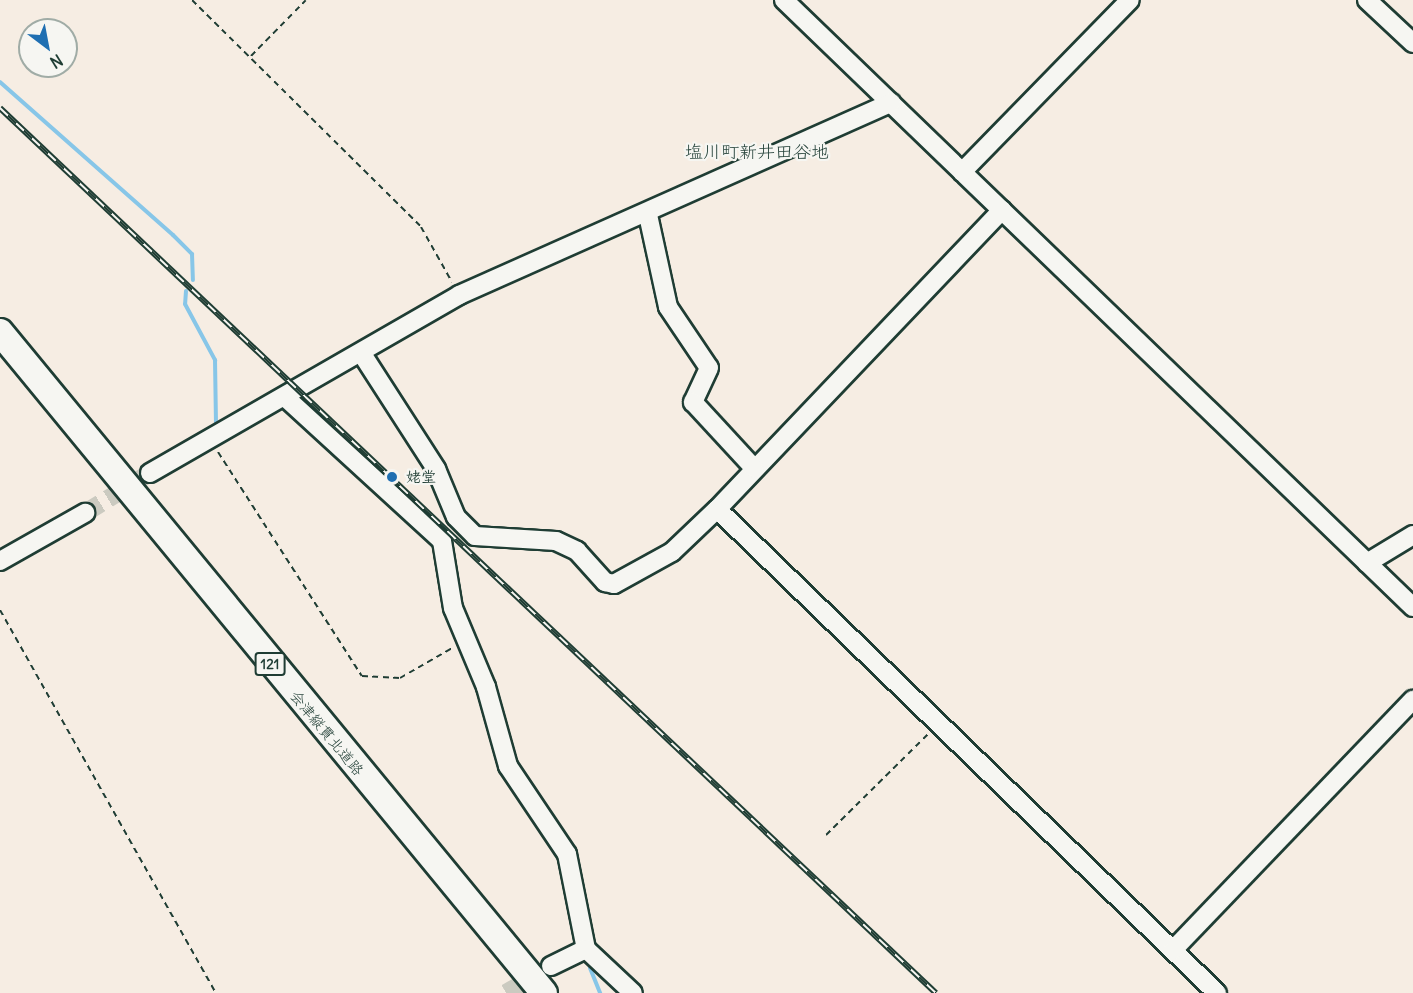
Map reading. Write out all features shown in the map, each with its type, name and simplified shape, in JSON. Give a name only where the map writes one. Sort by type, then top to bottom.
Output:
[{"type":"highway","name":"会津縦貫北道路","points":[[0,332],[544,993]]},
{"type":"highway","name":"会津縦貫北道路","points":[[0,360],[523,993]]},
{"type":"street","points":[[784,0],[1413,607]]},
{"type":"street","points":[[962,172],[1130,0]]},
{"type":"street","points":[[1367,0],[1413,43]]},
{"type":"street","points":[[150,473],[362,354],[459,295],[648,215],[891,103]]},
{"type":"street","points":[[362,354],[436,469],[456,517],[475,536],[556,541],[577,550],[605,582],[614,584],[672,552],[717,509],[1002,210]]},
{"type":"street","points":[[648,215],[668,306],[709,368],[693,402],[754,468]]},
{"type":"street","points":[[285,398],[442,541],[453,608],[486,687],[508,766],[567,854],[586,949],[633,993]]},
{"type":"street","points":[[717,509],[1217,993]]},
{"type":"street","points":[[0,561],[85,513]]},
{"type":"street","points":[[1368,563],[1413,535]]},
{"type":"street","points":[[1173,950],[1413,700]]},
{"type":"street","points":[[551,966],[586,949]]},
{"type":"path","points":[[192,0],[421,227],[459,295]]},
{"type":"path","points":[[251,57],[306,0]]},
{"type":"path","points":[[210,440],[362,676],[400,678],[465,641]]},
{"type":"path","points":[[0,610],[216,993]]},
{"type":"path","points":[[826,835],[939,724]]},
{"type":"waterway","points":[[0,82],[192,254],[193,280]]},
{"type":"waterway","points":[[186,291],[185,304],[215,360],[216,427]]},
{"type":"waterway","points":[[539,798],[563,833]]},
{"type":"waterway","points":[[579,871],[582,887]]},
{"type":"waterway","points":[[590,968],[600,993]]},
{"type":"tunnel","points":[[85,513],[150,473]]},
{"type":"tunnel","points":[[506,993],[540,973]]},
{"type":"railway","points":[[0,108],[936,993]]},
{"type":"place","name":"姥堂","points":[[392,477]]},
{"type":"district","name":"塩川町新井田谷地","points":[[757,152]]}]
